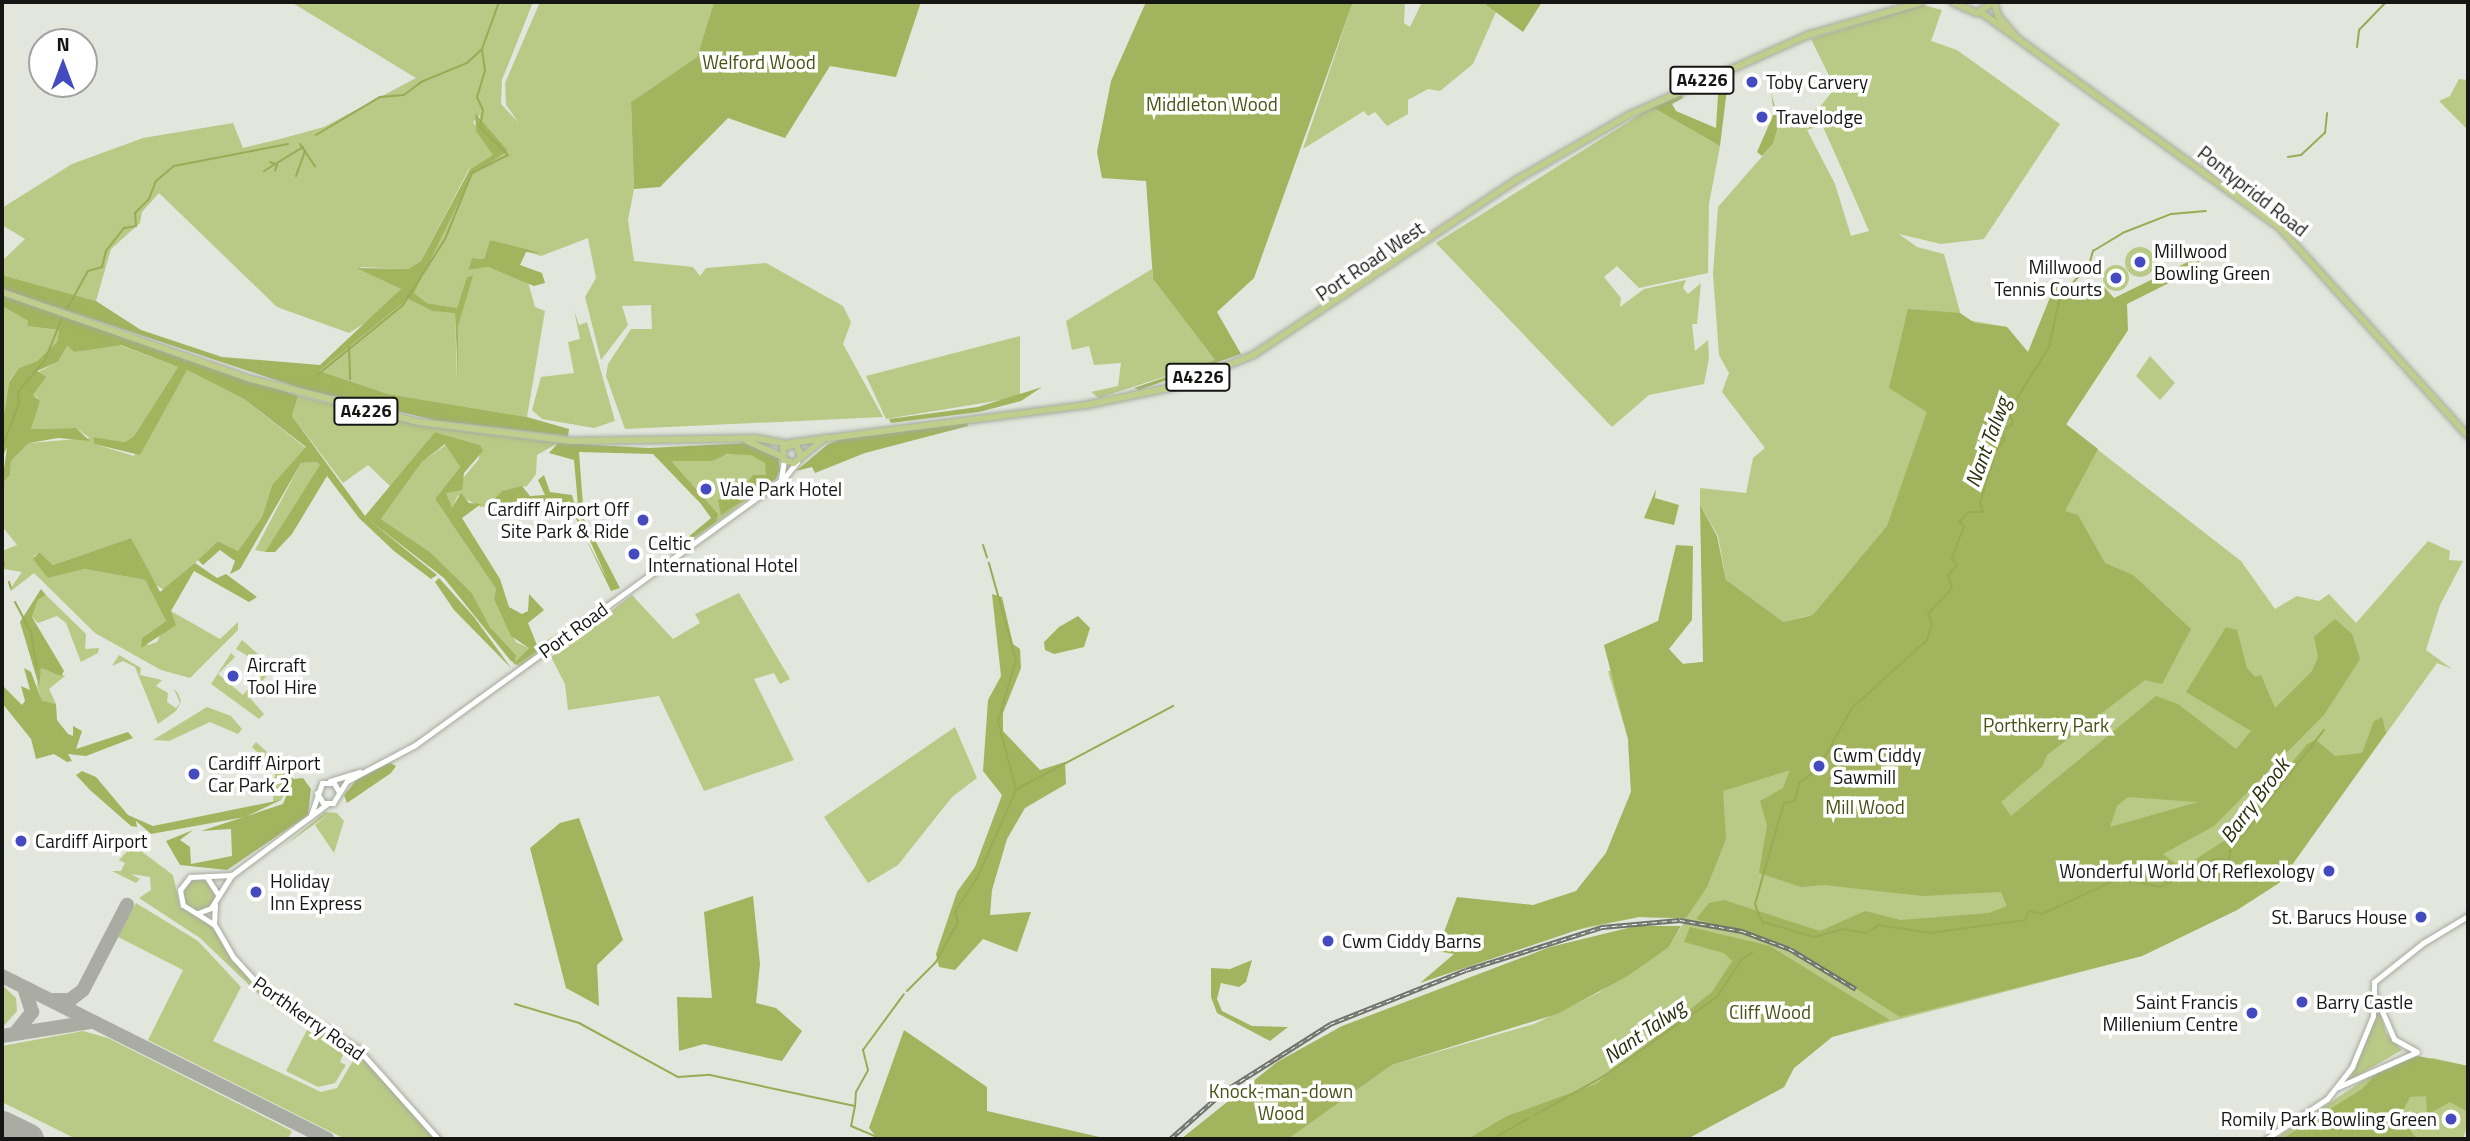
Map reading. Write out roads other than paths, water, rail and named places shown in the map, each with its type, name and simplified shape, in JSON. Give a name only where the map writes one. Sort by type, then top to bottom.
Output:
[{"type":"main road","name":"Port Road West","points":[[789,444],[826,437],[1086,405],[1173,387],[1253,355],[1518,179],[1629,115],[1757,55],[1901,4],[1922,2]]},
{"type":"main road","points":[[1945,2],[1953,3]]},
{"type":"main road","points":[[1982,13],[1994,2]]},
{"type":"main road","name":"Pontypridd Road","points":[[1994,2],[1998,16],[2016,37]]},
{"type":"main road","name":"Pontypridd Road","points":[[1953,3],[1982,13],[2285,233],[2468,436]]},
{"type":"main road","name":"A4226","points":[[2,292],[261,382],[419,422],[572,441],[747,441],[789,444]]},
{"type":"main road","points":[[799,459],[826,437]]},
{"type":"main road","name":"A4226","points":[[747,441],[784,458],[799,459]]},
{"type":"main road","points":[[784,458],[789,444],[801,448],[799,459]]},
{"type":"street","points":[[781,480],[784,458]]},
{"type":"street","name":"Port Road","points":[[329,782],[360,772],[415,745],[781,480],[799,459]]},
{"type":"street","name":"Port Road","points":[[218,893],[232,875],[327,804],[360,772]]},
{"type":"street","points":[[311,815],[317,793],[329,782],[339,792]]},
{"type":"street","points":[[317,793],[327,804]]},
{"type":"street","points":[[215,905],[198,913],[183,905],[180,890],[190,877],[232,875]]},
{"type":"street","points":[[206,876],[218,893],[214,924]]},
{"type":"street","name":"Porthkerry Road","points":[[198,913],[214,924],[258,985],[357,1048],[438,1139]]},
{"type":"street","points":[[2266,1139],[2338,1087],[2417,1052],[2394,1039],[2376,997],[2374,982],[2423,943],[2468,916]]},
{"type":"street","points":[[2338,1087],[2362,1049],[2376,997]]},
{"type":"waterway","points":[[316,376],[403,305],[445,239],[472,173],[508,155],[480,127],[483,110],[477,97],[485,71],[482,49],[499,2]]},
{"type":"waterway","name":"Nant Talwg","points":[[2357,47],[2359,30],[2386,2]]},
{"type":"waterway","points":[[316,135],[380,97],[404,95],[421,82],[467,63],[482,49]]},
{"type":"waterway","name":"Nant Talwg","points":[[2288,157],[2301,155],[2325,133],[2327,113]]},
{"type":"waterway","points":[[67,309],[88,271],[102,267],[106,251],[124,228],[136,226],[135,213],[149,199],[156,181],[174,166],[288,144]]},
{"type":"waterway","points":[[300,144],[315,166]]},
{"type":"waterway","points":[[264,171],[303,147]]},
{"type":"waterway","points":[[296,176],[305,151]]},
{"type":"waterway","points":[[270,162],[277,165],[275,171]]},
{"type":"waterway","name":"Nant Talwg","points":[[1763,925],[1755,904],[1784,803],[1795,801],[1799,783],[1817,770],[1852,708],[1927,640],[1932,624],[1928,614],[1952,588],[1948,576],[1957,565],[1952,558],[1964,526],[1959,522],[1969,512],[1983,512],[1980,503],[1996,451],[2004,441],[2003,430],[2013,424],[2009,411],[2049,347],[2060,297],[2089,265],[2093,251],[2125,232],[2171,214],[2206,211]]},
{"type":"waterway","points":[[2,448],[19,403],[18,392],[45,360],[62,318]]},
{"type":"waterway","points":[[349,347],[350,379]]},
{"type":"waterway","points":[[983,545],[987,557]]},
{"type":"waterway","points":[[2,557],[4,565]]},
{"type":"waterway","points":[[907,991],[936,962],[958,922],[955,911],[977,878],[1016,790],[998,721],[1016,660],[989,563]]},
{"type":"waterway","points":[[9,582],[11,588]]},
{"type":"waterway","points":[[15,602],[31,632],[37,669]]},
{"type":"waterway","points":[[1017,789],[1173,706]]},
{"type":"waterway","name":"Barry Brook","points":[[1763,922],[1814,937],[1843,929],[1866,933],[1879,925],[1930,933],[2025,920],[2029,911],[2042,914],[2120,878],[2160,887],[2216,859],[2229,860],[2230,851],[2324,730]]},
{"type":"waterway","name":"Nant Talwg","points":[[1535,1115],[1604,1076],[1717,997],[1742,959],[1753,952]]},
{"type":"waterway","points":[[855,1106],[856,1092],[868,1070],[863,1050],[904,994]]},
{"type":"waterway","points":[[515,1004],[579,1023],[678,1077],[710,1075],[855,1106],[851,1126],[881,1139]]},
{"type":"waterway","name":"Nant Talwg","points":[[1492,1139],[1529,1118]]},
{"type":"railway","points":[[1170,1139],[1223,1092],[1330,1024],[1466,970],[1602,927],[1680,920],[1742,931],[1790,949],[1856,989]]},
{"type":"place","name":"Toby Carvery","points":[[1752,82]]},
{"type":"place","name":"Travelodge","points":[[1762,117]]},
{"type":"place","name":"Millwood Bowling Green","points":[[2140,262]]},
{"type":"place","name":"Millwood Tennis Courts","points":[[2116,278]]},
{"type":"place","name":"Vale Park Hotel","points":[[706,489]]},
{"type":"place","name":"Cardiff Airport Off Site Park & Ride","points":[[643,520]]},
{"type":"place","name":"Celtic International Hotel","points":[[634,554]]},
{"type":"place","name":"Aircraft Tool Hire","points":[[233,676]]},
{"type":"place","name":"Cwm Ciddy Sawmill","points":[[1819,766]]},
{"type":"place","name":"Cardiff Airport Car Park 2","points":[[194,774]]},
{"type":"place","name":"Cardiff Airport","points":[[21,841]]},
{"type":"place","name":"Wonderful World Of Reflexology","points":[[2329,871]]},
{"type":"place","name":"Holiday Inn Express","points":[[256,892]]},
{"type":"place","name":"St. Barucs House","points":[[2421,917]]},
{"type":"place","name":"Cwm Ciddy Barns","points":[[1328,941]]},
{"type":"place","name":"Barry Castle","points":[[2302,1002]]},
{"type":"place","name":"Saint Francis Millenium Centre","points":[[2252,1013]]},
{"type":"place","name":"Romily Park Bowling Green","points":[[2451,1119]]},
{"type":"park label","name":"Welford Wood","points":[[759,62]]},
{"type":"park label","name":"Middleton Wood","points":[[1212,104]]},
{"type":"park label","name":"Porthkerry Park","points":[[2046,725]]},
{"type":"park label","name":"Mill Wood","points":[[1865,807]]},
{"type":"park label","name":"Cliff Wood","points":[[1770,1012]]},
{"type":"park label","name":"Knock-man-down Wood","points":[[1281,1102]]}]
